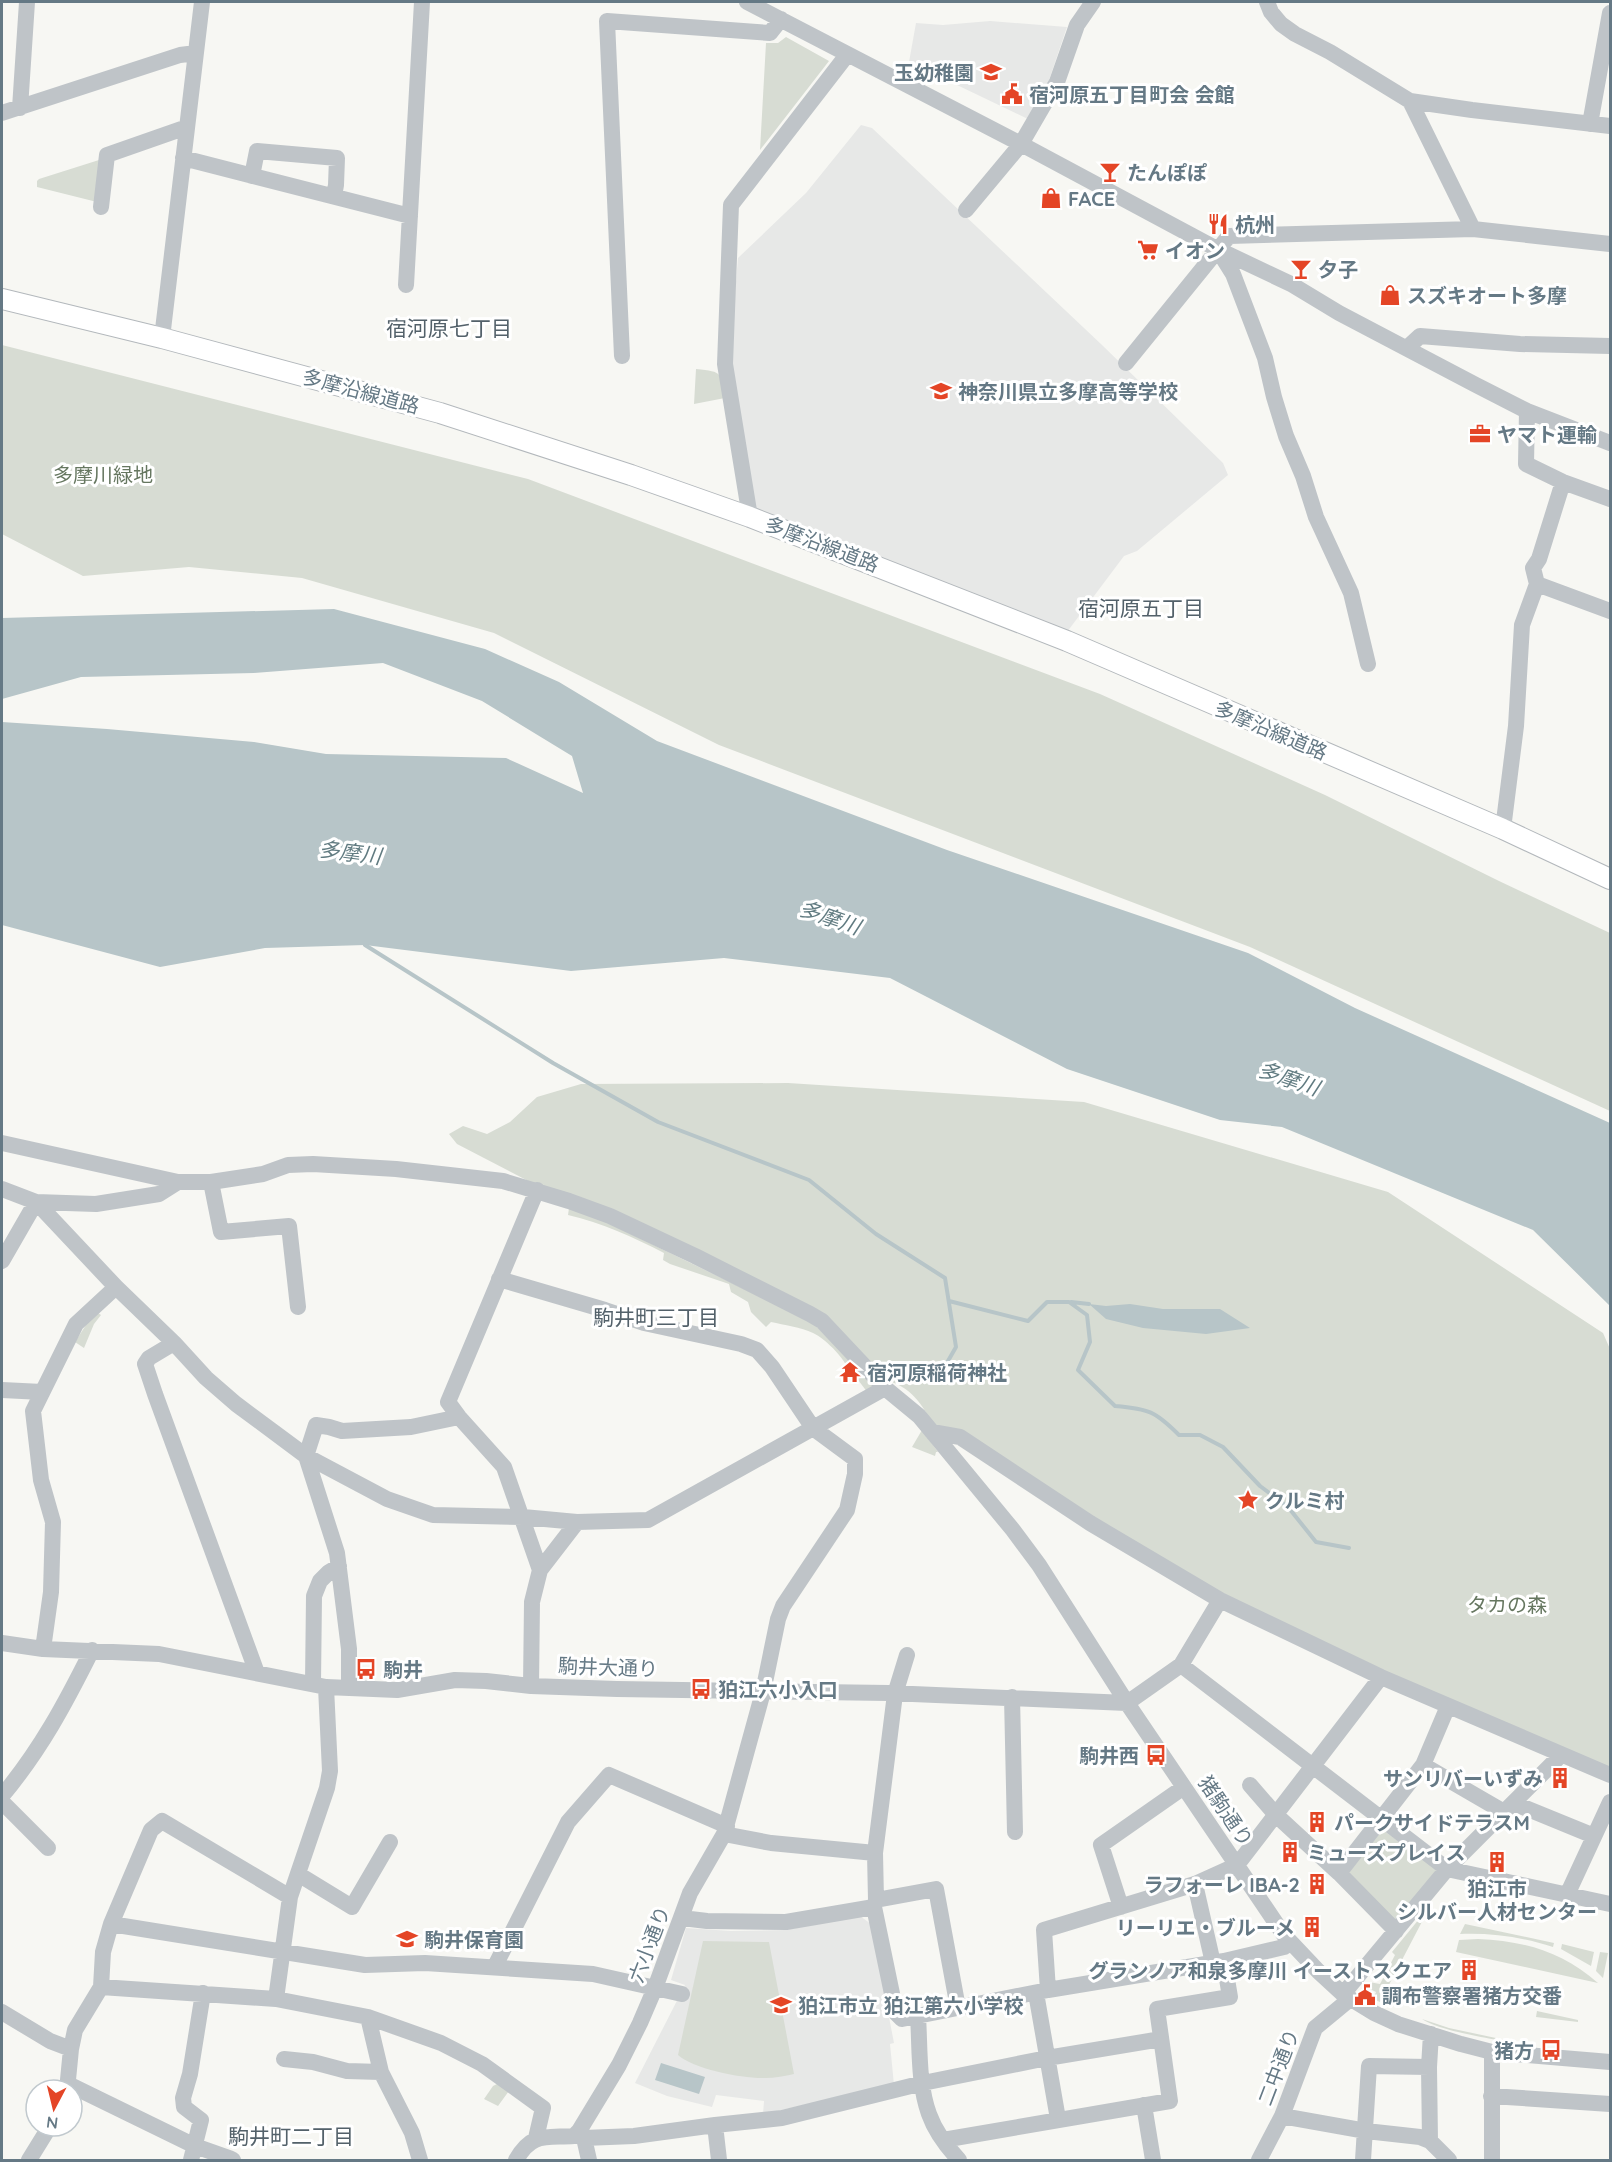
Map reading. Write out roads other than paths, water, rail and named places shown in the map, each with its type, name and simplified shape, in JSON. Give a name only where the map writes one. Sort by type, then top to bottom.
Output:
[{"type":"main road","name":"多摩沿線道路","points":[[2,299],[162,338],[440,413],[750,517],[1067,641],[1503,829],[1611,879]]},
{"type":"street","points":[[20,108],[27,2]]},
{"type":"street","points":[[162,338],[202,2]]},
{"type":"street","points":[[406,285],[422,2]]},
{"type":"street","points":[[747,2],[1217,249],[1291,284],[1339,313],[1527,411],[1611,442]]},
{"type":"street","points":[[966,210],[1021,144],[1057,82],[1077,25],[1093,2]]},
{"type":"street","points":[[1267,2],[1271,12],[1281,24],[1410,100],[1611,126]]},
{"type":"street","points":[[1590,124],[1611,13]]},
{"type":"street","points":[[622,356],[607,21],[770,33],[781,19]]},
{"type":"street","points":[[2,113],[180,55],[196,53]]},
{"type":"street","points":[[750,517],[725,364],[732,238],[731,205],[847,55]]},
{"type":"street","points":[[1410,100],[1473,228]]},
{"type":"street","points":[[101,207],[107,155],[187,127]]},
{"type":"street","points":[[252,176],[257,151],[338,158],[334,196]]},
{"type":"street","points":[[183,158],[410,216]]},
{"type":"street","points":[[1126,363],[1229,236],[1473,228],[1611,244]]},
{"type":"street","points":[[1217,249],[1233,274],[1265,358],[1286,436],[1303,476],[1316,517],[1351,593],[1368,664]]},
{"type":"street","points":[[1407,348],[1420,336],[1520,344],[1611,346]]},
{"type":"street","points":[[1527,411],[1526,465],[1563,482],[1611,499]]},
{"type":"street","points":[[1503,829],[1516,726],[1522,625],[1537,584],[1533,568],[1539,559],[1563,482]]},
{"type":"street","points":[[1537,584],[1611,611]]},
{"type":"street","points":[[2,1143],[178,1182]]},
{"type":"street","name":"猪駒通り","points":[[178,1182],[211,1182],[263,1174],[288,1166],[313,1164],[396,1169],[503,1181],[537,1190],[610,1216],[696,1256],[822,1321],[885,1388],[920,1416],[1008,1524],[1039,1565],[1126,1703],[1290,1943],[1346,1997],[1398,2024],[1492,2052],[1611,2062]]},
{"type":"street","points":[[2,1190],[36,1202],[96,1204],[159,1194],[178,1182]]},
{"type":"street","points":[[211,1182],[221,1232],[289,1226],[298,1307]]},
{"type":"street","points":[[537,1190],[448,1402],[504,1467],[540,1570]]},
{"type":"street","points":[[2,1261],[36,1202]]},
{"type":"street","points":[[36,1202],[206,1378],[236,1404],[306,1456],[387,1499],[433,1515],[522,1517],[577,1522],[648,1520],[885,1388]]},
{"type":"street","points":[[499,1279],[644,1323],[741,1344],[757,1350],[772,1367],[813,1428]]},
{"type":"street","points":[[44,1649],[51,1592],[53,1522],[41,1480],[33,1411],[76,1324],[116,1287]]},
{"type":"street","points":[[174,1343],[149,1358],[145,1364],[257,1673]]},
{"type":"street","points":[[2,1390],[42,1392]]},
{"type":"street","points":[[349,1688],[349,1648],[337,1553],[306,1456],[316,1425],[329,1426],[342,1431],[411,1427],[459,1417]]},
{"type":"street","name":"六小通り","points":[[581,2135],[619,2065],[655,1988],[690,1893],[726,1830],[764,1692],[778,1619],[783,1605],[847,1510],[855,1474],[855,1459],[813,1428]]},
{"type":"street","points":[[932,1432],[960,1437],[1090,1522],[1220,1600],[1380,1677],[1611,1775]]},
{"type":"street","points":[[531,1686],[532,1602],[540,1570],[577,1522]]},
{"type":"street","points":[[276,1999],[290,1897],[327,1788],[330,1771],[319,1685],[314,1596],[320,1581],[339,1566]]},
{"type":"street","points":[[1126,1703],[1181,1665],[1220,1600]]},
{"type":"street","name":"駒井大通り","points":[[2,1643],[44,1649],[159,1654],[319,1685],[349,1688],[397,1690],[455,1680],[519,1683],[531,1686],[896,1694],[1126,1703]]},
{"type":"street","points":[[2,1796],[37,1750],[58,1717],[92,1650]]},
{"type":"street","points":[[907,1655],[896,1694],[875,1853],[875,1903],[896,2013],[902,2019],[1218,1962],[1284,1947],[1290,1943]]},
{"type":"street","points":[[1181,1665],[1447,1869],[1611,1904]]},
{"type":"street","points":[[1058,2120],[1047,2058],[1042,1992],[1044,1930],[1195,1884],[1236,1865],[1380,1677]]},
{"type":"street","points":[[1012,1698],[1015,1832]]},
{"type":"street","points":[[1339,1873],[1423,1765],[1448,1706]]},
{"type":"street","name":"二中通り","points":[[1259,2160],[1282,2116],[1316,2028],[1346,1997],[1447,1869],[1561,1755]]},
{"type":"street","points":[[1423,1765],[1508,1807],[1594,1836]]},
{"type":"street","points":[[495,1966],[568,1822],[609,1775],[726,1830],[771,1843],[875,1853]]},
{"type":"street","points":[[1250,1785],[1276,1815],[1339,1873],[1396,1931]]},
{"type":"street","points":[[1121,1907],[1101,1845],[1184,1787]]},
{"type":"street","points":[[2,1802],[48,1848]]},
{"type":"street","points":[[1567,1895],[1611,1802]]},
{"type":"street","points":[[68,2078],[75,2030],[101,1987],[103,1952],[111,1924],[151,1830],[162,1821],[290,1897]]},
{"type":"street","points":[[298,1874],[352,1906],[390,1842]]},
{"type":"street","points":[[943,2140],[1170,2101],[1157,2009],[1230,1997],[1195,1884]]},
{"type":"street","points":[[682,1918],[707,1921],[786,1922],[936,1889],[958,2008]]},
{"type":"street","points":[[111,1924],[365,1965],[425,1963],[593,1974],[682,1994]]},
{"type":"street","points":[[101,1987],[276,1999],[368,2017],[441,2043],[482,2064],[543,2108],[536,2138]]},
{"type":"street","points":[[193,2153],[201,2120],[184,2107],[183,2098],[190,2074],[203,1993]]},
{"type":"street","points":[[2,2012],[50,2041],[71,2049]]},
{"type":"street","points":[[918,2016],[923,2083],[929,2113],[943,2140],[959,2160]]},
{"type":"street","points":[[368,2017],[381,2072],[412,2133],[420,2160]]},
{"type":"street","points":[[1430,2141],[1431,2034]]},
{"type":"street","points":[[516,2160],[529,2141],[536,2138],[581,2135],[634,2136],[782,2118],[923,2083],[1047,2058],[1161,2039]]},
{"type":"street","points":[[1492,2052],[1492,2160]]},
{"type":"street","points":[[284,2059],[313,2062],[347,2071],[381,2072]]},
{"type":"street","points":[[1363,2160],[1369,2066],[1429,2067]]},
{"type":"street","points":[[84,2096],[193,2153],[233,2160]]},
{"type":"street","points":[[1491,2096],[1611,2104]]},
{"type":"street","points":[[1144,2106],[1153,2160]]},
{"type":"street","points":[[1282,2116],[1366,2131],[1420,2137],[1430,2141],[1449,2160]]},
{"type":"street","points":[[715,2125],[719,2160]]},
{"type":"street","points":[[581,2135],[589,2160]]},
{"type":"street","points":[[29,2160],[43,2138]]},
{"type":"water","name":"多摩川","points":[[334,609],[485,649],[559,682],[657,741],[947,850],[1248,953],[1355,1008],[1610,1123],[1610,1306],[1533,1230],[1282,1127],[1220,1120],[1067,1069],[890,978],[724,958],[571,971],[365,945],[265,948],[160,967],[2,925],[2,722],[254,742],[326,754],[506,758],[583,793],[572,756],[482,701],[383,663],[254,673],[81,677],[2,699],[2,618]]},
{"type":"water","points":[[1089,1304],[1106,1306],[1130,1304],[1163,1309],[1220,1309],[1250,1328],[1206,1334],[1143,1328],[1106,1319]]},
{"type":"water","points":[[661,2063],[705,2077],[699,2094],[655,2080]]},
{"type":"waterway","points":[[365,945],[553,1063],[658,1122],[809,1180],[876,1234],[945,1278],[956,1347],[936,1382]]},
{"type":"waterway","points":[[949,1301],[1028,1321],[1047,1302],[1069,1302],[1087,1315],[1090,1342],[1078,1370],[1115,1406],[1144,1410],[1157,1416],[1179,1435],[1200,1435],[1223,1447],[1260,1486],[1288,1507],[1316,1542],[1349,1548]]},
{"type":"waterway","points":[[1071,1302],[1089,1304]]},
{"type":"place","name":"玉幼稚園","points":[[991,72]]},
{"type":"place","name":"宿河原五丁目町会 会館","points":[[1012,94]]},
{"type":"place","name":"たんぽぽ","points":[[1110,172]]},
{"type":"place","name":"FACE","points":[[1051,198]]},
{"type":"place","name":"杭州","points":[[1218,224]]},
{"type":"place","name":"イオン","points":[[1148,250]]},
{"type":"place","name":"夕子","points":[[1301,269]]},
{"type":"place","name":"スズキオート多摩","points":[[1390,295]]},
{"type":"place","name":"神奈川県立多摩高等学校","points":[[941,391]]},
{"type":"place","name":"ヤマト運輸","points":[[1480,434]]},
{"type":"place","name":"宿河原稲荷神社","points":[[850,1372]]},
{"type":"place","name":"クルミ村","points":[[1248,1500]]},
{"type":"place","name":"駒井","points":[[366,1669]]},
{"type":"place","name":"狛江六小入口","points":[[701,1689]]},
{"type":"place","name":"駒井西","points":[[1156,1755]]},
{"type":"place","name":"サンリバーいずみ","points":[[1560,1778]]},
{"type":"place","name":"パークサイドテラスM","points":[[1317,1822]]},
{"type":"place","name":"ミューズプレイス","points":[[1290,1852]]},
{"type":"place","name":"狛江市 シルバー人材センター","points":[[1497,1862]]},
{"type":"place","name":"ラフォーレ IBA-2","points":[[1317,1884]]},
{"type":"place","name":"リーリエ・ブルーメ","points":[[1312,1927]]},
{"type":"place","name":"駒井保育園","points":[[407,1939]]},
{"type":"place","name":"グランノア和泉多摩川 イーストスクエア","points":[[1469,1970]]},
{"type":"place","name":"調布警察署猪方交番","points":[[1365,1995]]},
{"type":"place","name":"狛江市立 狛江第六小学校","points":[[781,2005]]},
{"type":"place","name":"猪方","points":[[1551,2050]]},
{"type":"district","name":"宿河原七丁目","points":[[449,328]]},
{"type":"district","name":"宿河原五丁目","points":[[1141,608]]},
{"type":"district","name":"駒井町三丁目","points":[[656,1317]]},
{"type":"district","name":"駒井町二丁目","points":[[291,2136]]},
{"type":"park label","name":"多摩川緑地","points":[[103,474]]},
{"type":"park label","name":"タカの森","points":[[1507,1604]]}]
